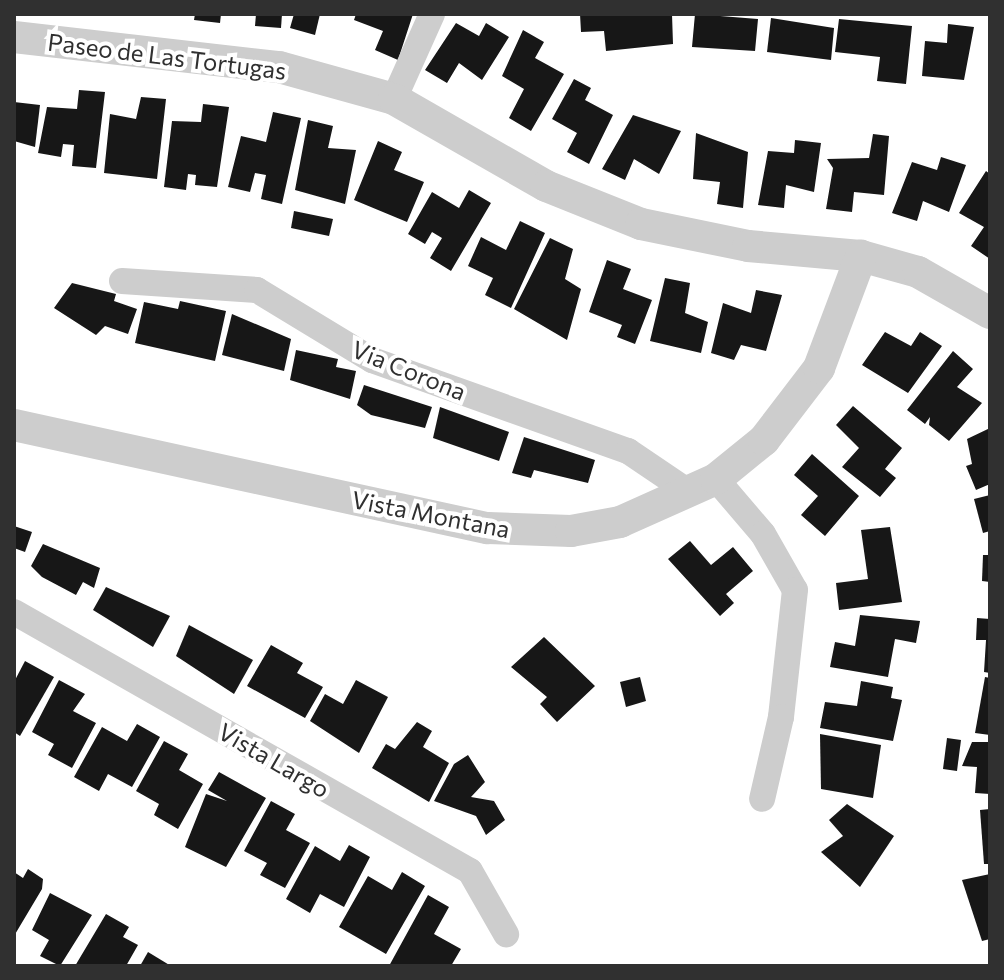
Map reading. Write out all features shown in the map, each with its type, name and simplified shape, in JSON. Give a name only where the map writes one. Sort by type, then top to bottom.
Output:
[{"type":"street","points":[[394,99],[432,14]]},
{"type":"street","name":"Paseo de Las Tortugas","points":[[14,37],[279,67],[394,99],[546,186],[641,224],[748,246],[861,256],[918,272],[990,313]]},
{"type":"street","name":"Vista Montana","points":[[14,425],[526,532],[620,522],[703,486],[764,440],[819,368],[861,256]]},
{"type":"street","name":"Via Corona","points":[[122,281],[257,290],[372,360],[628,451],[703,486],[763,534],[795,590],[795,630],[762,799]]},
{"type":"street","name":"Vista Largo","points":[[14,612],[470,871],[506,934]]},
{"type":"building","points":[[195,14],[221,14],[220,23],[194,20]]},
{"type":"building","points":[[256,14],[282,14],[281,28],[255,26]]},
{"type":"building","points":[[294,14],[320,14],[315,35],[290,28]]},
{"type":"building","points":[[356,14],[413,14],[398,60],[375,50],[383,31],[354,20]]},
{"type":"building","points":[[580,14],[672,14],[673,44],[606,51],[604,31],[581,32]]},
{"type":"building","points":[[695,14],[758,19],[755,51],[692,47]]},
{"type":"building","points":[[771,18],[834,28],[831,60],[767,52]]},
{"type":"building","points":[[839,19],[912,26],[906,84],[877,81],[880,57],[835,52]]},
{"type":"building","points":[[456,23],[479,36],[486,23],[509,37],[482,80],[459,63],[447,83],[425,70]]},
{"type":"building","points":[[948,24],[974,27],[964,80],[922,76],[925,41],[947,43]]},
{"type":"building","points":[[523,30],[544,42],[535,58],[564,74],[531,131],[509,118],[524,89],[502,76]]},
{"type":"building","points":[[574,79],[591,88],[585,100],[613,115],[589,164],[567,152],[577,133],[552,119]]},
{"type":"building","points":[[79,90],[105,92],[96,168],[72,166],[74,145],[63,144],[61,157],[38,153],[47,107],[77,109]]},
{"type":"building","points":[[141,97],[166,99],[157,179],[104,173],[110,114],[136,119]]},
{"type":"building","points":[[14,102],[40,105],[35,147],[14,141]]},
{"type":"building","points":[[203,104],[229,107],[217,187],[195,185],[196,175],[188,174],[186,190],[164,187],[172,121],[201,122]]},
{"type":"building","points":[[273,112],[301,118],[282,204],[261,199],[266,175],[255,173],[250,192],[228,187],[241,136],[266,142]]},
{"type":"building","points":[[633,115],[681,131],[659,174],[634,159],[625,180],[602,169]]},
{"type":"building","points":[[308,120],[333,126],[328,148],[356,150],[345,204],[295,190]]},
{"type":"building","points":[[696,133],[748,152],[743,208],[717,204],[720,182],[693,179]]},
{"type":"building","points":[[873,134],[889,136],[884,195],[854,192],[852,212],[826,209],[833,168],[827,159],[869,158]]},
{"type":"building","points":[[795,140],[821,143],[814,192],[786,185],[784,208],[758,205],[768,151],[794,153]]},
{"type":"building","points":[[378,141],[402,152],[394,170],[424,182],[407,222],[354,200]]},
{"type":"building","points":[[941,157],[966,165],[949,212],[923,201],[917,221],[892,213],[912,162],[937,170]]},
{"type":"building","points":[[986,171],[990,174],[990,259],[971,246],[984,227],[959,213]]},
{"type":"building","points":[[469,190],[491,203],[451,271],[430,258],[442,238],[432,232],[425,244],[408,234],[432,192],[459,208]]},
{"type":"building","points":[[294,211],[333,219],[329,236],[291,228]]},
{"type":"building","points":[[520,221],[545,233],[511,308],[485,295],[493,278],[468,266],[481,237],[506,250]]},
{"type":"building","points":[[550,238],[573,249],[565,279],[581,289],[567,340],[514,309]]},
{"type":"building","points":[[607,260],[631,269],[623,289],[652,300],[635,344],[617,337],[622,325],[589,312]]},
{"type":"building","points":[[665,278],[690,283],[685,313],[708,322],[701,353],[650,341]]},
{"type":"building","points":[[72,283],[116,294],[114,301],[137,309],[128,334],[105,326],[96,335],[54,308]]},
{"type":"building","points":[[756,290],[782,295],[766,351],[741,345],[734,360],[711,353],[723,303],[751,313]]},
{"type":"building","points":[[180,301],[226,311],[215,361],[135,343],[144,302],[178,309]]},
{"type":"building","points":[[232,314],[291,339],[284,371],[222,355]]},
{"type":"building","points":[[885,332],[911,346],[920,332],[942,346],[908,393],[862,365]]},
{"type":"building","points":[[296,350],[338,359],[336,367],[356,371],[350,399],[290,380]]},
{"type":"building","points":[[953,351],[973,369],[957,387],[982,403],[949,441],[929,425],[930,417],[925,424],[907,410]]},
{"type":"building","points":[[364,385],[432,407],[425,428],[371,415],[357,405]]},
{"type":"building","points":[[853,406],[902,448],[885,469],[896,478],[880,497],[842,467],[859,448],[836,425]]},
{"type":"building","points":[[440,407],[509,432],[499,461],[433,438]]},
{"type":"building","points":[[990,428],[990,484],[976,490],[966,466],[972,464],[967,439]]},
{"type":"building","points":[[524,437],[595,460],[588,483],[534,470],[531,478],[512,473]]},
{"type":"building","points":[[812,454],[859,496],[825,536],[801,515],[818,496],[794,475]]},
{"type":"building","points":[[990,495],[990,531],[983,533],[974,499]]},
{"type":"building","points":[[14,526],[32,532],[25,552],[14,548]]},
{"type":"building","points":[[890,527],[902,602],[839,610],[836,583],[868,579],[861,530]]},
{"type":"building","points":[[690,541],[711,565],[733,547],[753,571],[726,594],[734,603],[720,616],[668,559]]},
{"type":"building","points":[[43,544],[100,568],[94,588],[83,582],[76,595],[42,577],[31,566]]},
{"type":"building","points":[[983,555],[990,555],[990,582],[982,581]]},
{"type":"building","points":[[106,587],[170,616],[153,647],[93,610]]},
{"type":"building","points":[[860,615],[920,621],[916,643],[895,639],[888,677],[830,667],[835,642],[855,646]]},
{"type":"building","points":[[977,618],[990,619],[990,673],[984,672],[986,640],[976,640]]},
{"type":"building","points":[[189,625],[253,660],[234,694],[176,656]]},
{"type":"building","points":[[544,637],[595,686],[557,722],[540,704],[547,697],[511,667]]},
{"type":"building","points":[[271,645],[303,663],[297,673],[323,687],[305,718],[247,686]]},
{"type":"building","points":[[25,661],[54,677],[20,736],[14,732],[14,682]]},
{"type":"building","points":[[640,677],[646,701],[626,707],[620,682]]},
{"type":"building","points":[[985,677],[990,678],[990,735],[975,733]]},
{"type":"building","points":[[59,680],[85,694],[73,711],[96,723],[72,768],[48,755],[54,744],[32,732]]},
{"type":"building","points":[[356,680],[388,697],[359,753],[310,721],[325,694],[343,704]]},
{"type":"building","points":[[861,681],[893,687],[891,698],[902,700],[893,741],[820,728],[825,702],[857,706]]},
{"type":"building","points":[[417,722],[432,731],[423,747],[449,763],[429,802],[372,768],[386,744],[395,749]]},
{"type":"building","points":[[137,724],[160,737],[132,787],[108,774],[99,791],[74,777],[102,727],[127,741]]},
{"type":"building","points":[[820,734],[881,745],[873,798],[821,789]]},
{"type":"building","points":[[947,738],[961,740],[957,771],[943,769]]},
{"type":"building","points":[[164,741],[188,754],[179,770],[203,784],[178,829],[154,815],[159,804],[136,791]]},
{"type":"building","points":[[972,742],[990,742],[990,794],[975,793],[977,767],[962,766]]},
{"type":"building","points":[[468,755],[485,782],[471,797],[494,801],[505,820],[486,835],[476,816],[434,801],[454,764]]},
{"type":"building","points":[[219,772],[266,798],[226,867],[185,847],[206,794],[227,801],[208,790]]},
{"type":"building","points":[[271,801],[295,814],[286,830],[310,843],[285,888],[260,875],[267,863],[244,851]]},
{"type":"building","points":[[847,804],[894,836],[860,887],[821,852],[843,836],[829,820]]},
{"type":"building","points":[[990,809],[990,864],[984,864],[980,810]]},
{"type":"building","points":[[349,845],[370,857],[344,907],[320,894],[310,913],[286,899],[315,846],[340,861]]},
{"type":"building","points":[[28,869],[43,879],[42,889],[14,936],[14,872],[23,878]]},
{"type":"building","points":[[402,872],[425,886],[386,954],[339,927],[368,876],[392,890]]},
{"type":"building","points":[[990,874],[990,939],[982,941],[962,880]]},
{"type":"building","points":[[50,893],[92,915],[60,966],[40,956],[49,940],[32,930]]},
{"type":"building","points":[[428,895],[449,907],[434,934],[461,949],[451,966],[389,966]]},
{"type":"building","points":[[106,914],[129,927],[123,937],[138,945],[126,966],[75,966]]},
{"type":"building","points":[[148,952],[171,966],[140,966]]}]
